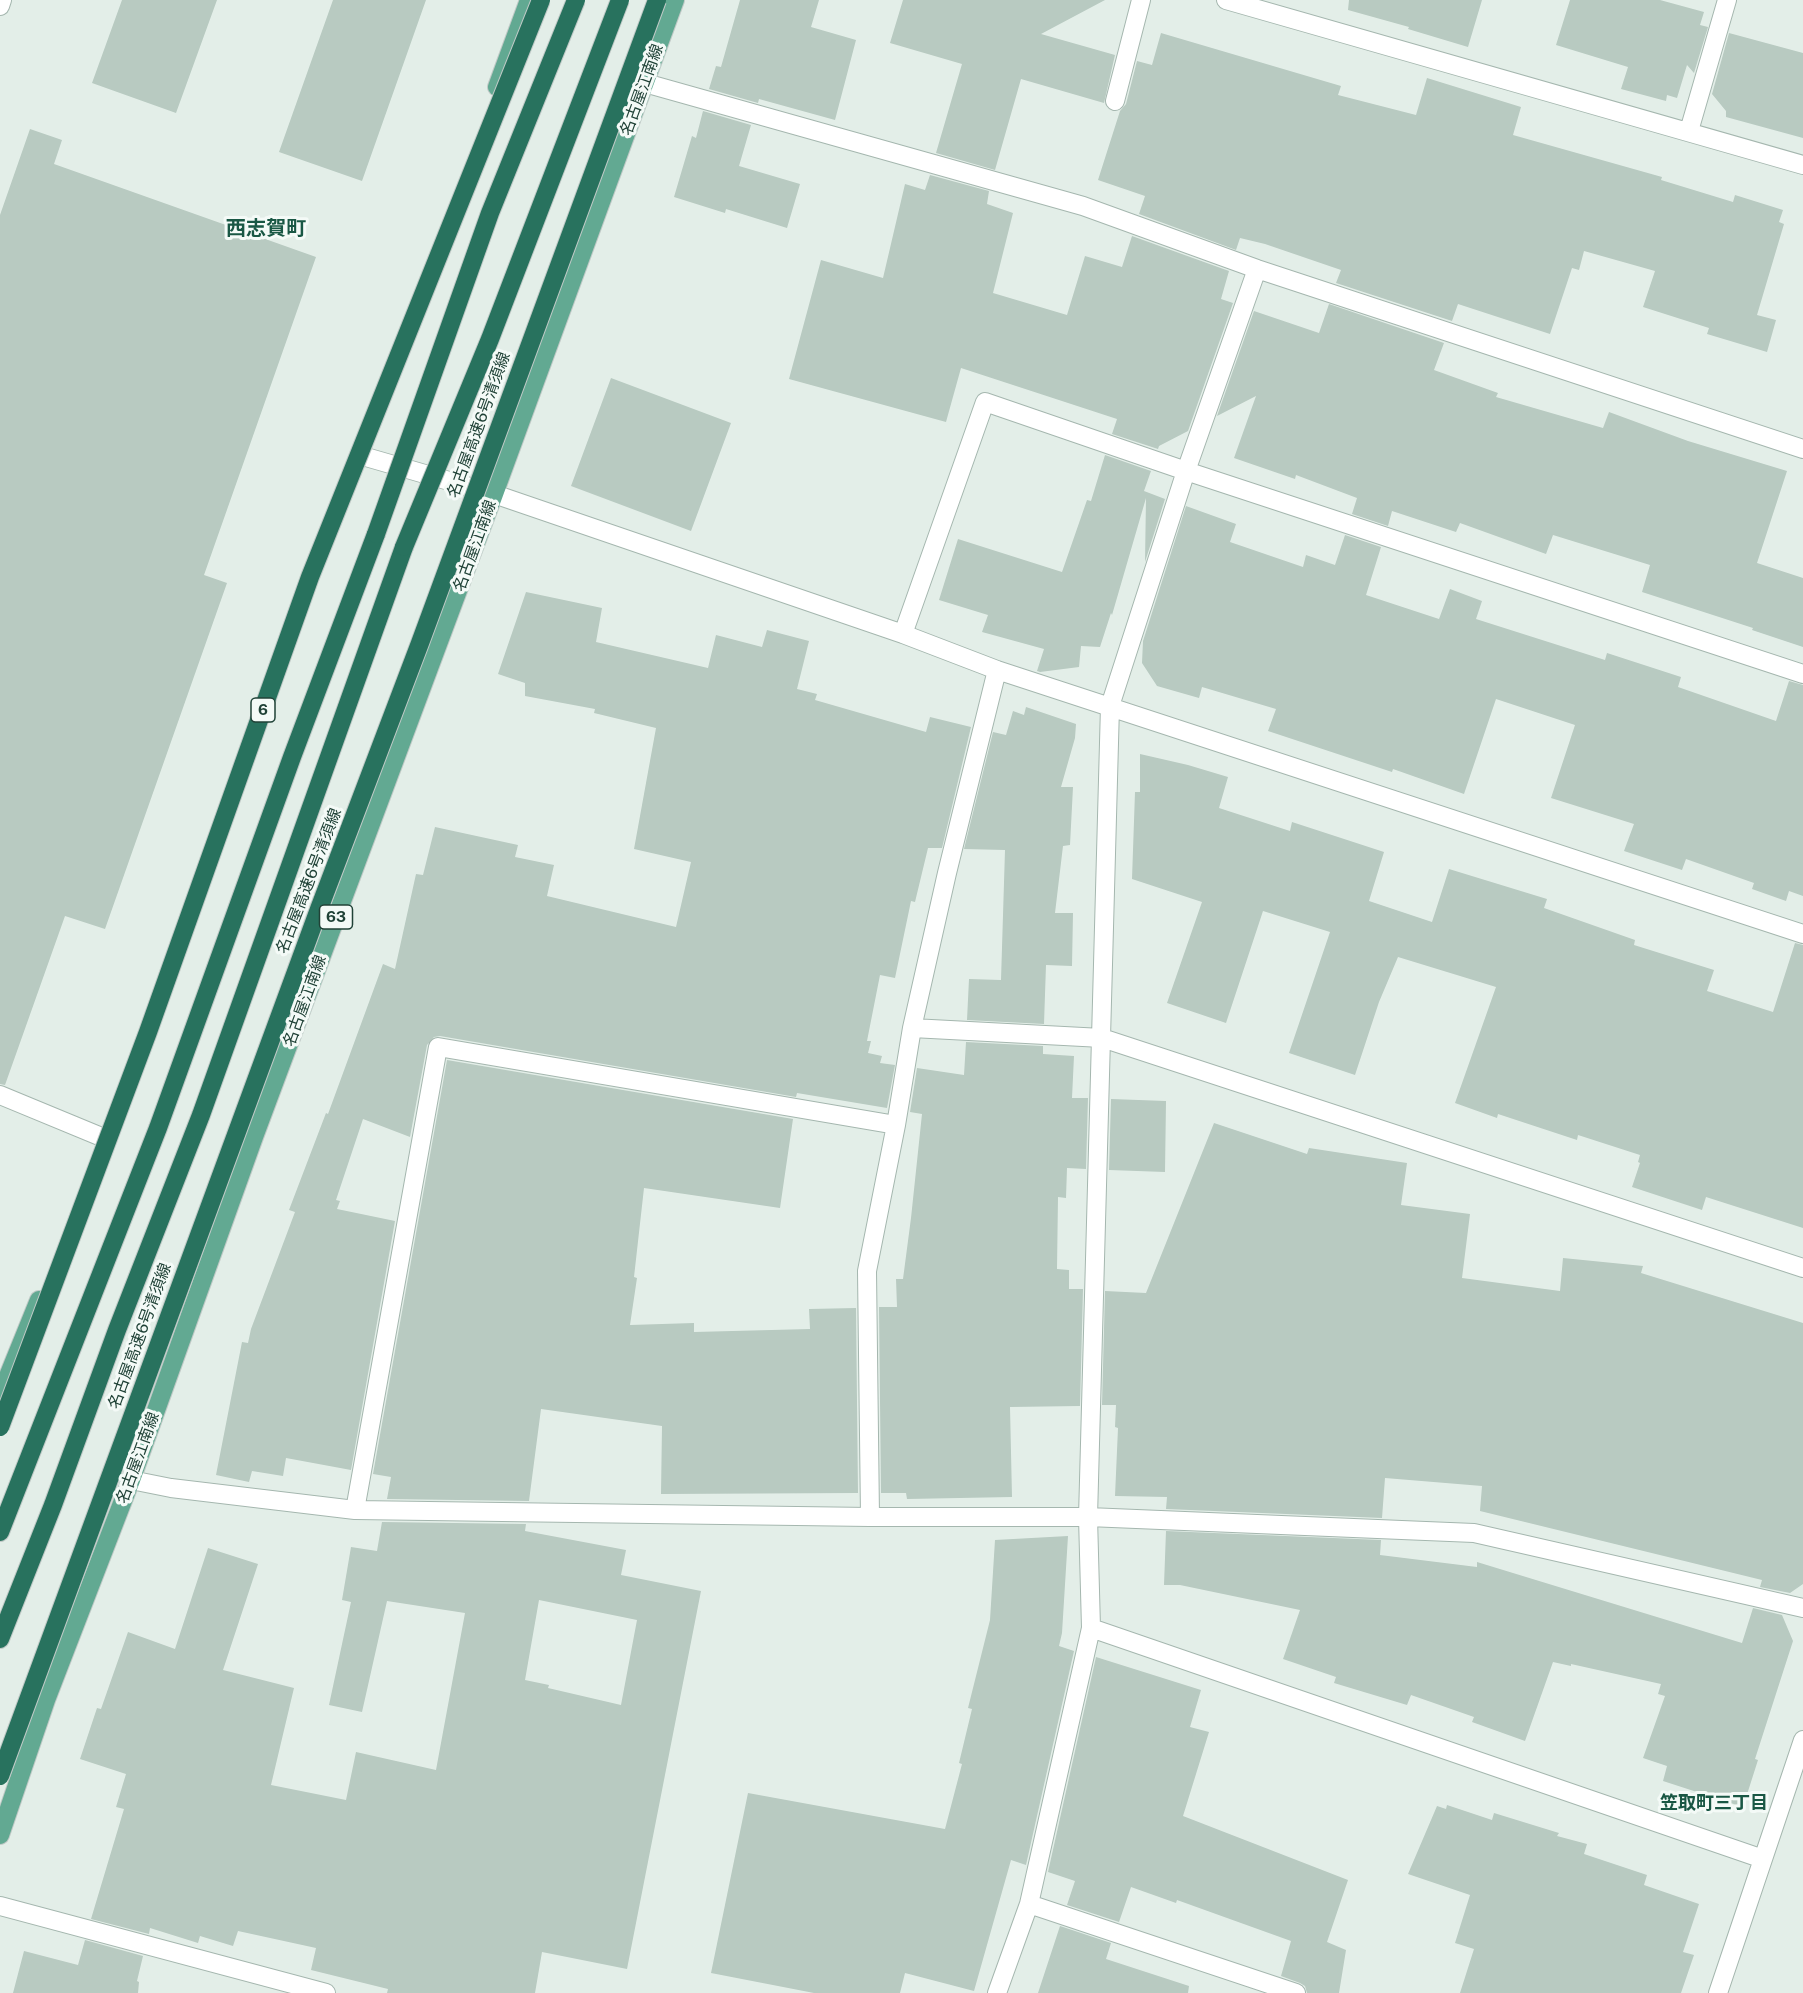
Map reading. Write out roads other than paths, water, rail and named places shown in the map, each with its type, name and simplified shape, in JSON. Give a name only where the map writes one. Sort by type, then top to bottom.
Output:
[{"type":"highway","name":"6","points":[[0,1426],[148,1032],[310,577],[541,0]]},
{"type":"highway","points":[[0,1532],[158,1128],[292,757],[376,534],[490,213],[576,0]]},
{"type":"highway","points":[[0,1639],[53,1506],[117,1330],[201,1115],[404,547],[490,339],[620,0]]},
{"type":"highway","name":"名古屋高速6号清須線","points":[[0,1776],[657,0]]},
{"type":"main road","points":[[0,1396],[104,1138],[366,457],[528,0]]},
{"type":"main road","name":"名古屋江南線","points":[[0,1835],[46,1700],[131,1480],[258,1126],[494,494],[675,0]]},
{"type":"street","points":[[0,6],[2,0]]},
{"type":"street","points":[[1115,101],[1141,0]]},
{"type":"street","points":[[1226,0],[1803,165]]},
{"type":"street","points":[[1689,131],[1727,0]]},
{"type":"street","points":[[645,83],[1083,207],[1257,269],[1803,450]]},
{"type":"street","points":[[997,1993],[1029,1904],[1091,1628],[1088,1516],[1110,706],[1186,471],[1257,269]]},
{"type":"street","points":[[903,634],[985,402],[1186,471],[1803,674]]},
{"type":"street","points":[[366,457],[494,494],[903,634],[997,670],[1803,934]]},
{"type":"street","points":[[870,1517],[867,1271],[896,1125],[912,1028],[997,670]]},
{"type":"street","points":[[912,1028],[1102,1038],[1803,1268]]},
{"type":"street","points":[[355,1510],[438,1047],[896,1125]]},
{"type":"street","points":[[0,1095],[104,1138]]},
{"type":"street","points":[[131,1480],[171,1488],[355,1510],[870,1517],[1088,1516],[1474,1533],[1803,1608]]},
{"type":"street","points":[[1091,1628],[1763,1859]]},
{"type":"street","points":[[1718,1993],[1803,1741]]},
{"type":"street","points":[[1029,1904],[1296,1993]]},
{"type":"street","points":[[0,1906],[326,1993]]},
{"type":"district","name":"西志賀町","points":[[266,229]]},
{"type":"district","name":"笠取町三丁目","points":[[1714,1803]]}]
